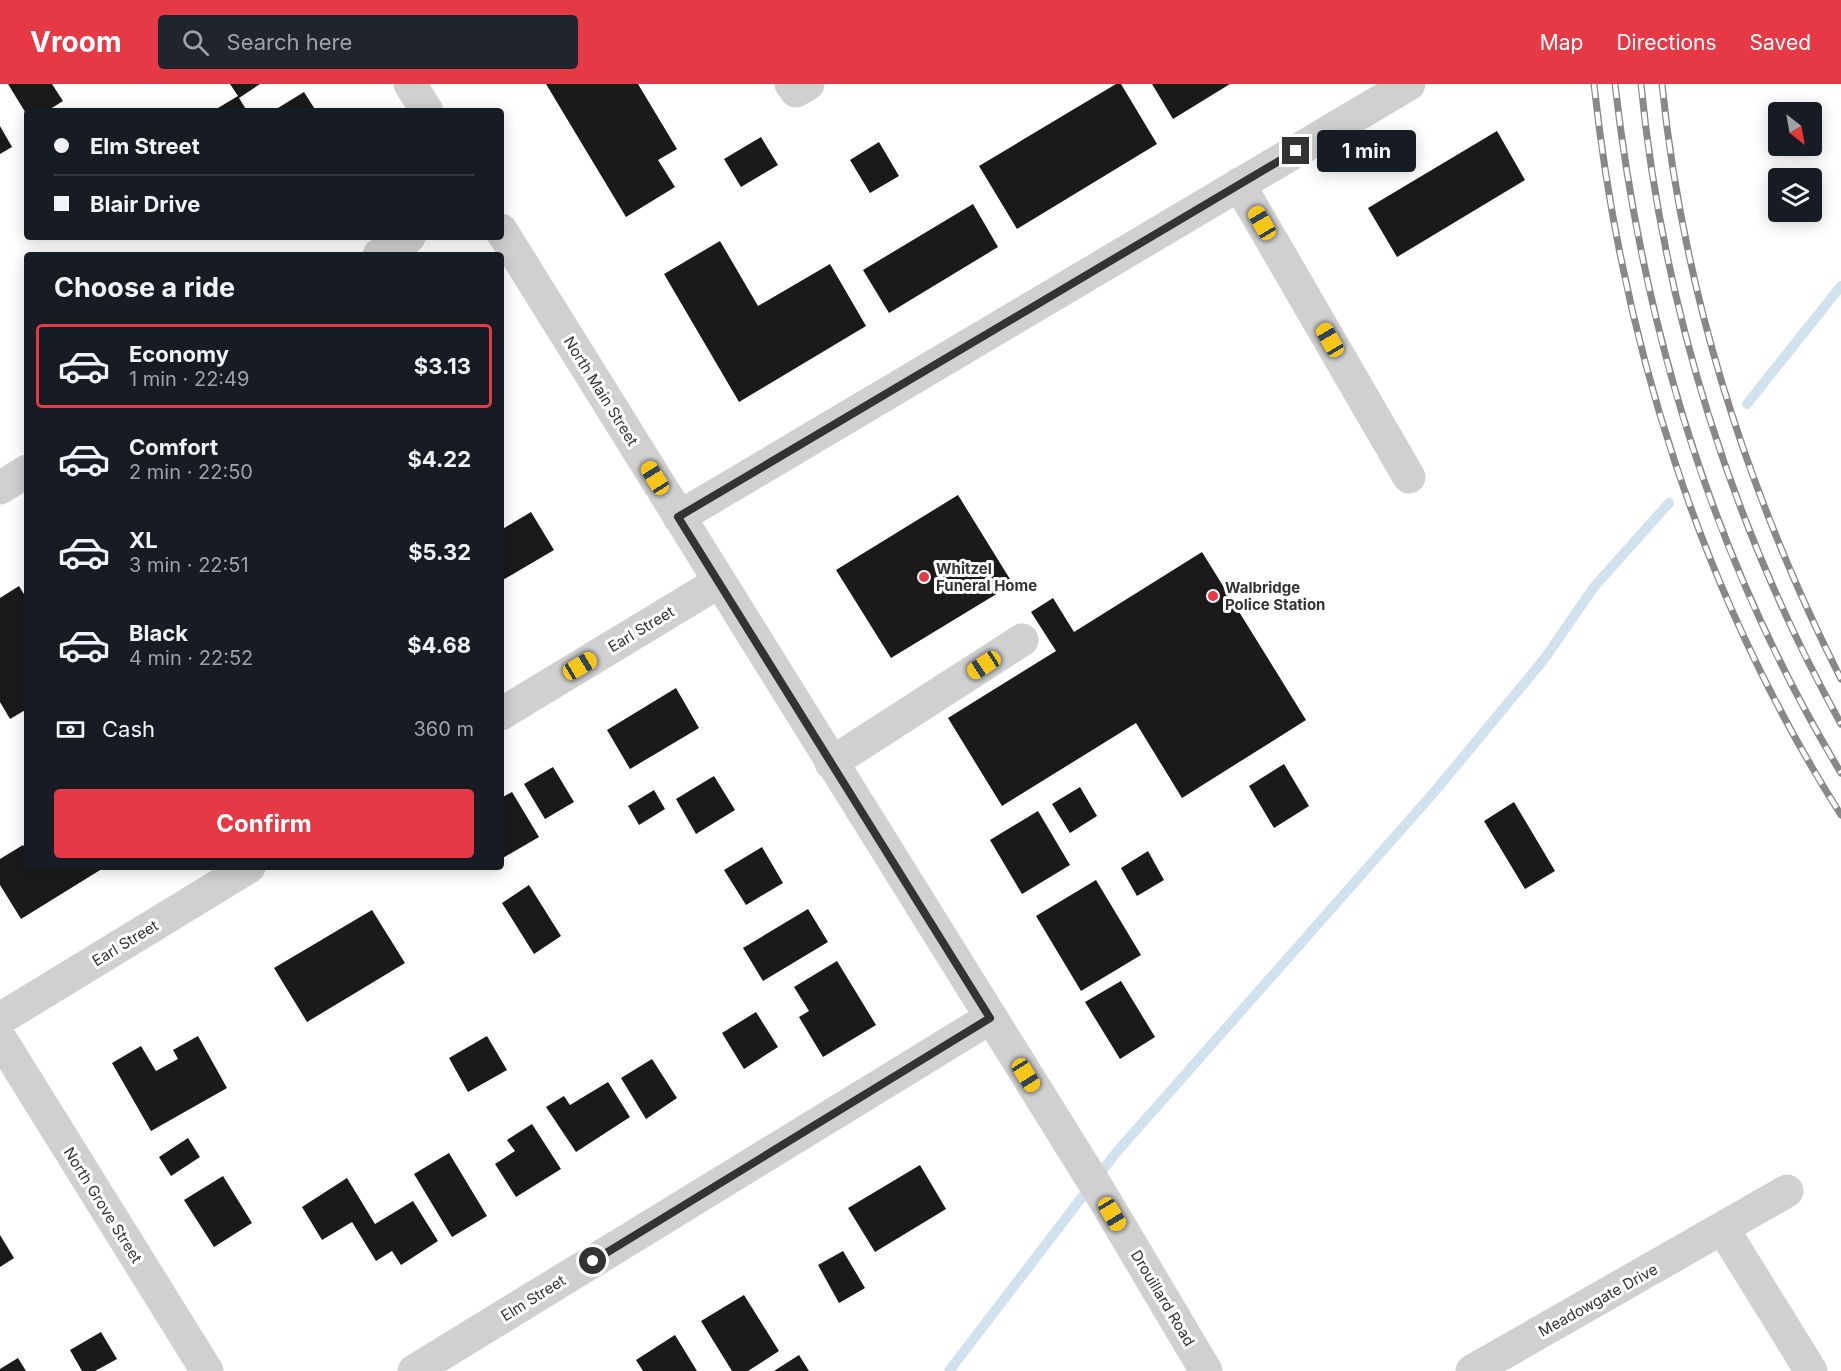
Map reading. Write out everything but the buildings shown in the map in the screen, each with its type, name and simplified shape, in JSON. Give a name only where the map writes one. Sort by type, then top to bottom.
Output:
[{"type":"street","points":[[791,84],[795,91],[808,84]]},
{"type":"street","points":[[678,517],[1409,84]]},
{"type":"street","points":[[1239,184],[1409,477]]},
{"type":"street","name":"North Main Street","points":[[504,235],[1101,1194]]},
{"type":"street","points":[[384,252],[403,240]]},
{"type":"street","points":[[0,488],[24,473]]},
{"type":"street","name":"Earl Street","points":[[504,712],[719,582]]},
{"type":"street","points":[[831,763],[1022,640]]},
{"type":"street","name":"Earl Street","points":[[0,1018],[244,870]]},
{"type":"street","name":"Elm Street","points":[[414,1371],[990,1018]]},
{"type":"street","name":"North Grove Street","points":[[0,1038],[207,1371]]},
{"type":"street","name":"Meadowgate Drive","points":[[1472,1371],[1787,1191]]},
{"type":"street","name":"Drouillard Road","points":[[1101,1194],[1206,1371]]},
{"type":"street","points":[[1723,1229],[1811,1371]]},
{"type":"waterway","points":[[1747,404],[1841,286]]},
{"type":"waterway","points":[[949,1371],[1115,1154],[1436,790],[1545,658],[1594,587],[1669,503]]},
{"type":"railway","points":[[1594,84],[1607,181],[1625,276],[1648,371],[1676,464],[1709,555],[1747,644],[1791,731],[1841,815]]},
{"type":"railway","points":[[1615,84],[1644,265],[1665,354],[1690,441],[1721,526],[1756,610],[1796,692],[1841,773]]},
{"type":"railway","points":[[1641,84],[1651,168],[1666,251],[1685,333],[1708,414],[1767,573],[1802,649],[1841,724]]},
{"type":"railway","points":[[1662,84],[1672,162],[1686,239],[1703,315],[1724,390],[1776,537],[1841,679]]},
{"type":"place","name":"Whitzel Funeral Home","points":[[924,577]]},
{"type":"place","name":"Walbridge Police Station","points":[[1213,596]]},
{"type":"route","points":[[593,1261],[990,1018],[678,517],[1296,151]]}]
